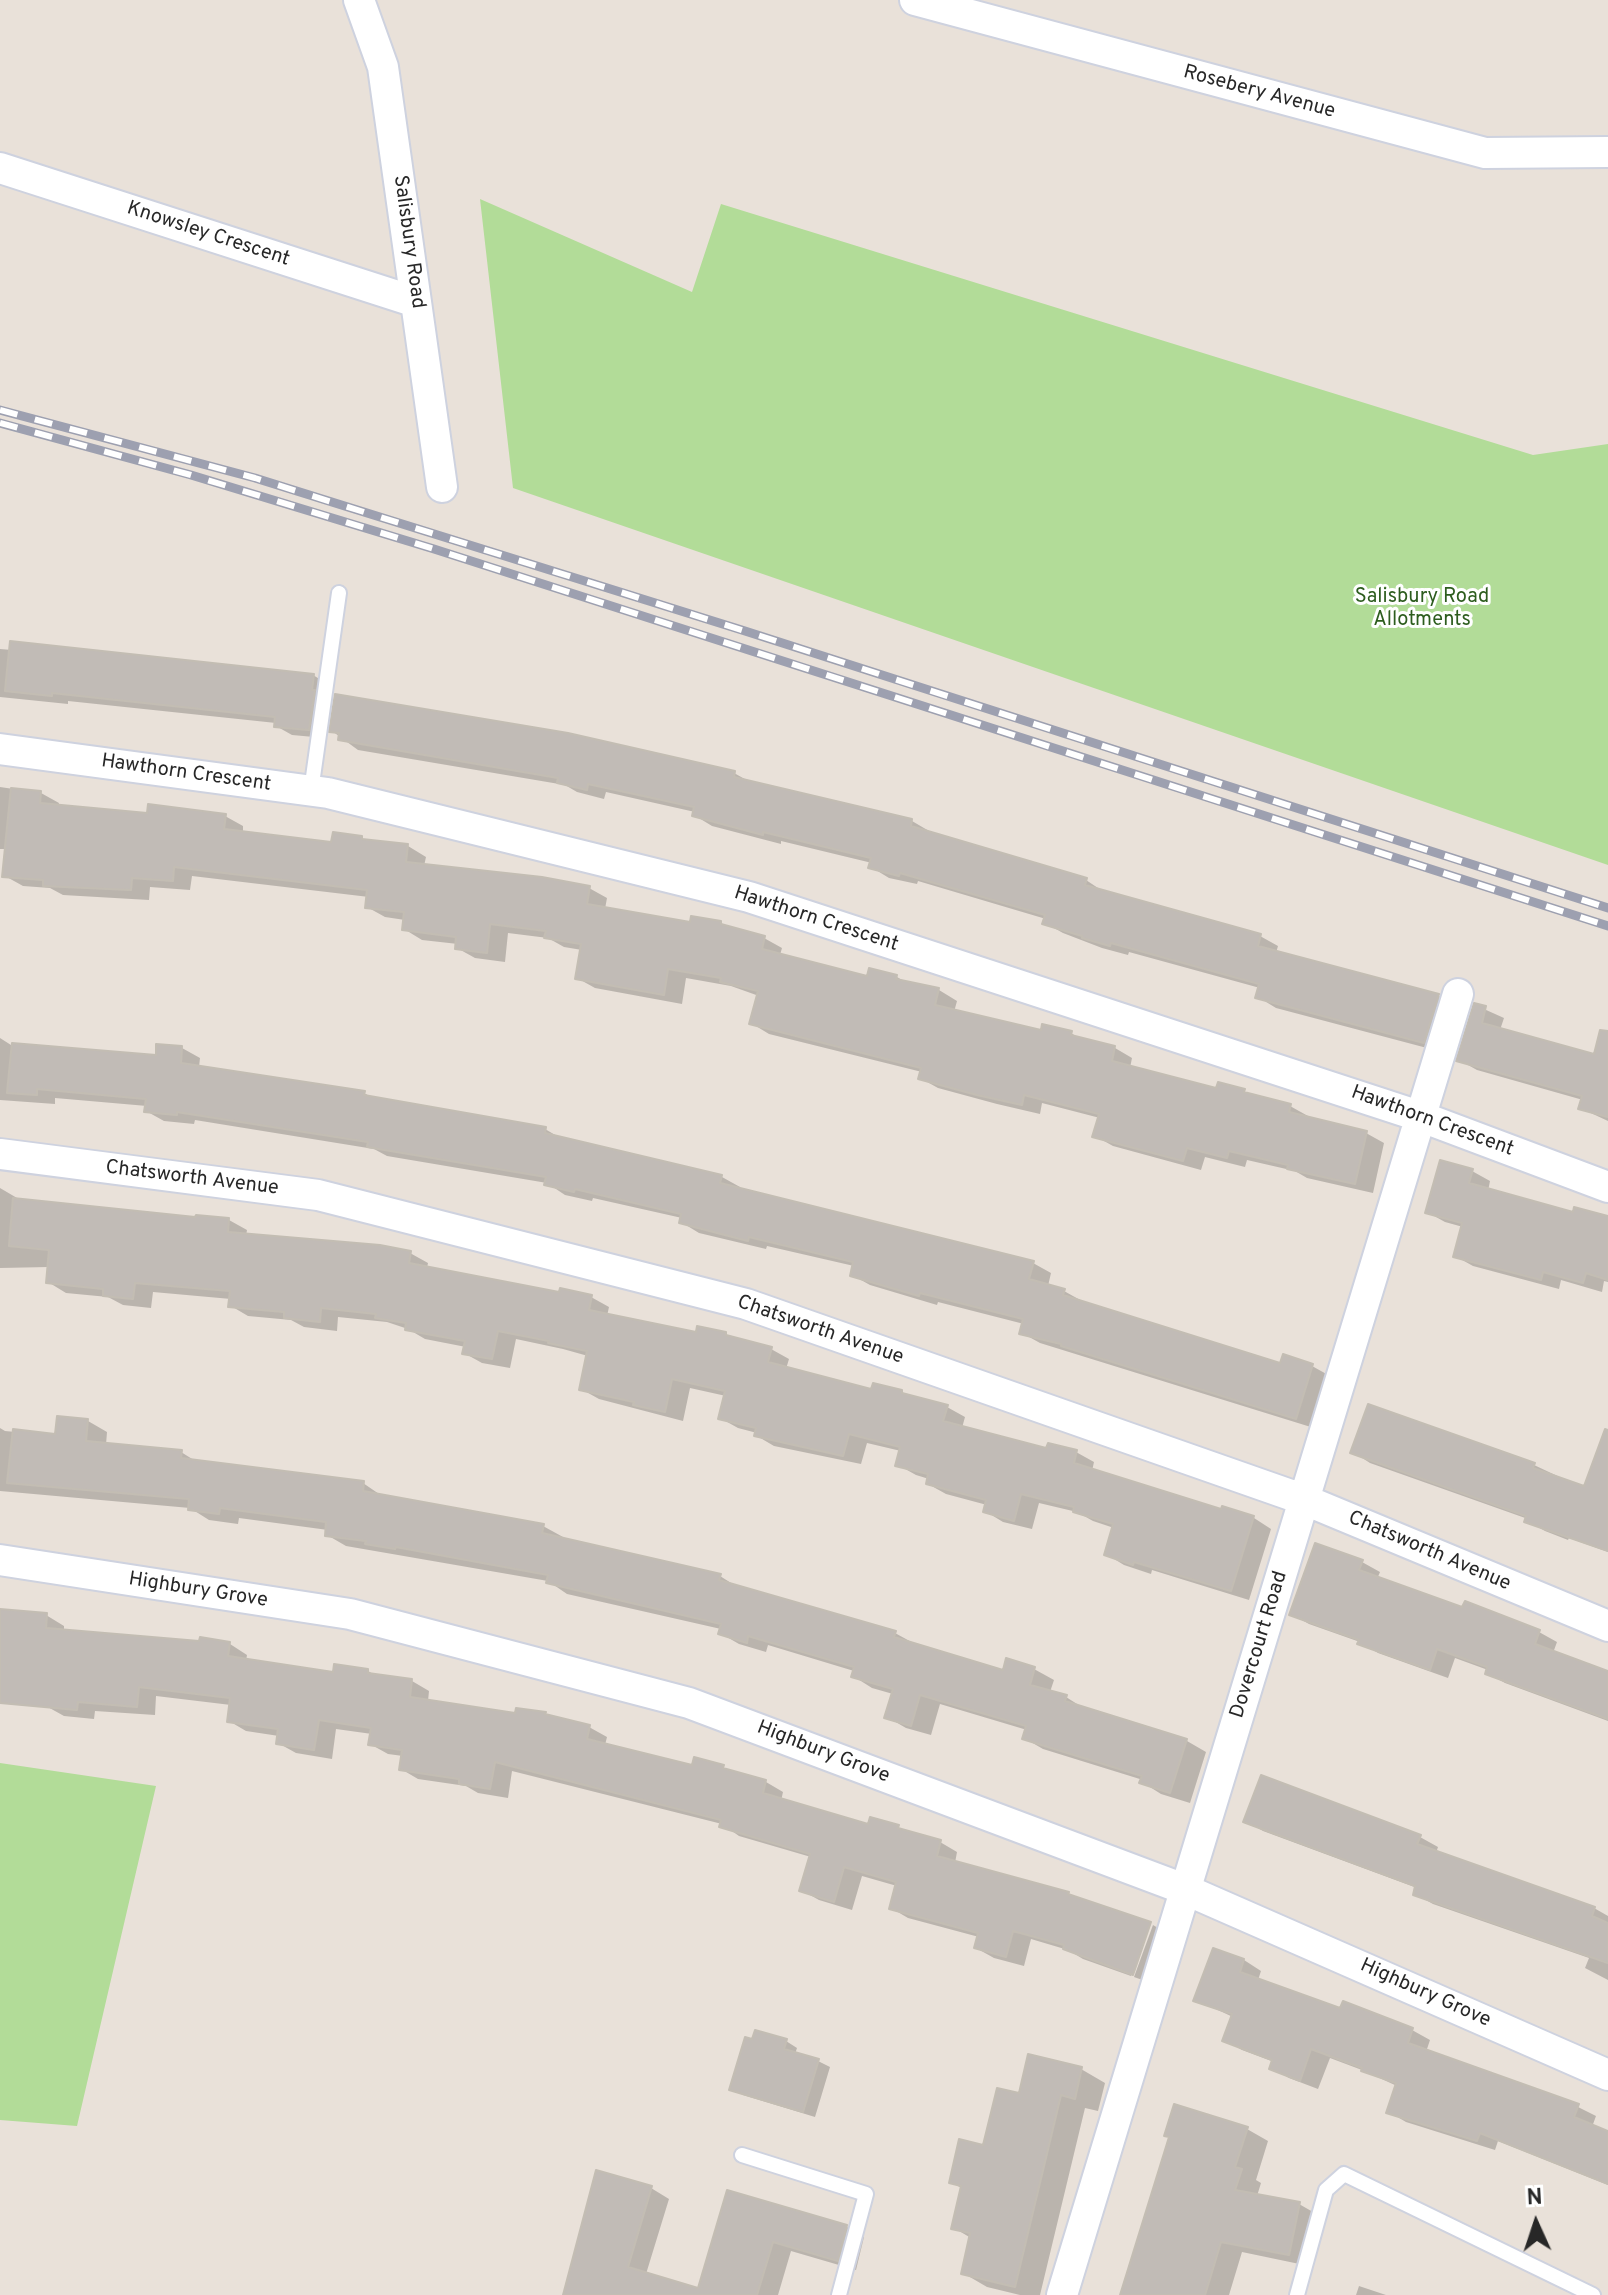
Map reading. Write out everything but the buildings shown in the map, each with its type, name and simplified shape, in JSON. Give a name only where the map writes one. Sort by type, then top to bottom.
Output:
[{"type":"street","name":"Salisbury Road","points":[[359,0],[383,67],[442,487]]},
{"type":"street","name":"Rosebery Avenue","points":[[915,0],[1485,153],[1608,152]]},
{"type":"street","name":"Knowsley Crescent","points":[[0,168],[416,302]]},
{"type":"street","name":"Hawthorn Crescent","points":[[0,749],[311,791],[749,897],[1419,1116],[1608,1187]]},
{"type":"street","name":"Dovercourt Road","points":[[1062,2295],[1458,994]]},
{"type":"street","name":"Chatsworth Avenue","points":[[0,1154],[318,1195],[746,1304],[1305,1500],[1608,1626]]},
{"type":"street","name":"Highbury Grove","points":[[0,1560],[350,1614],[689,1703],[1184,1889],[1608,2075]]},
{"type":"lane","points":[[311,791],[339,593]]},
{"type":"lane","points":[[742,2155],[866,2194],[839,2295]]},
{"type":"lane","points":[[1297,2295],[1326,2190],[1344,2174],[1593,2295]]},
{"type":"green space","name":"Salisbury Road Allotments","points":[[480,199],[692,292],[721,204],[1533,455],[1608,444],[1608,865],[513,488]]},
{"type":"green space","points":[[0,1763],[156,1786],[77,2126],[0,2120]]},
{"type":"railway","points":[[0,410],[255,478],[745,631],[1608,908]]},
{"type":"railway","points":[[0,423],[191,475],[434,549],[1608,926]]}]
